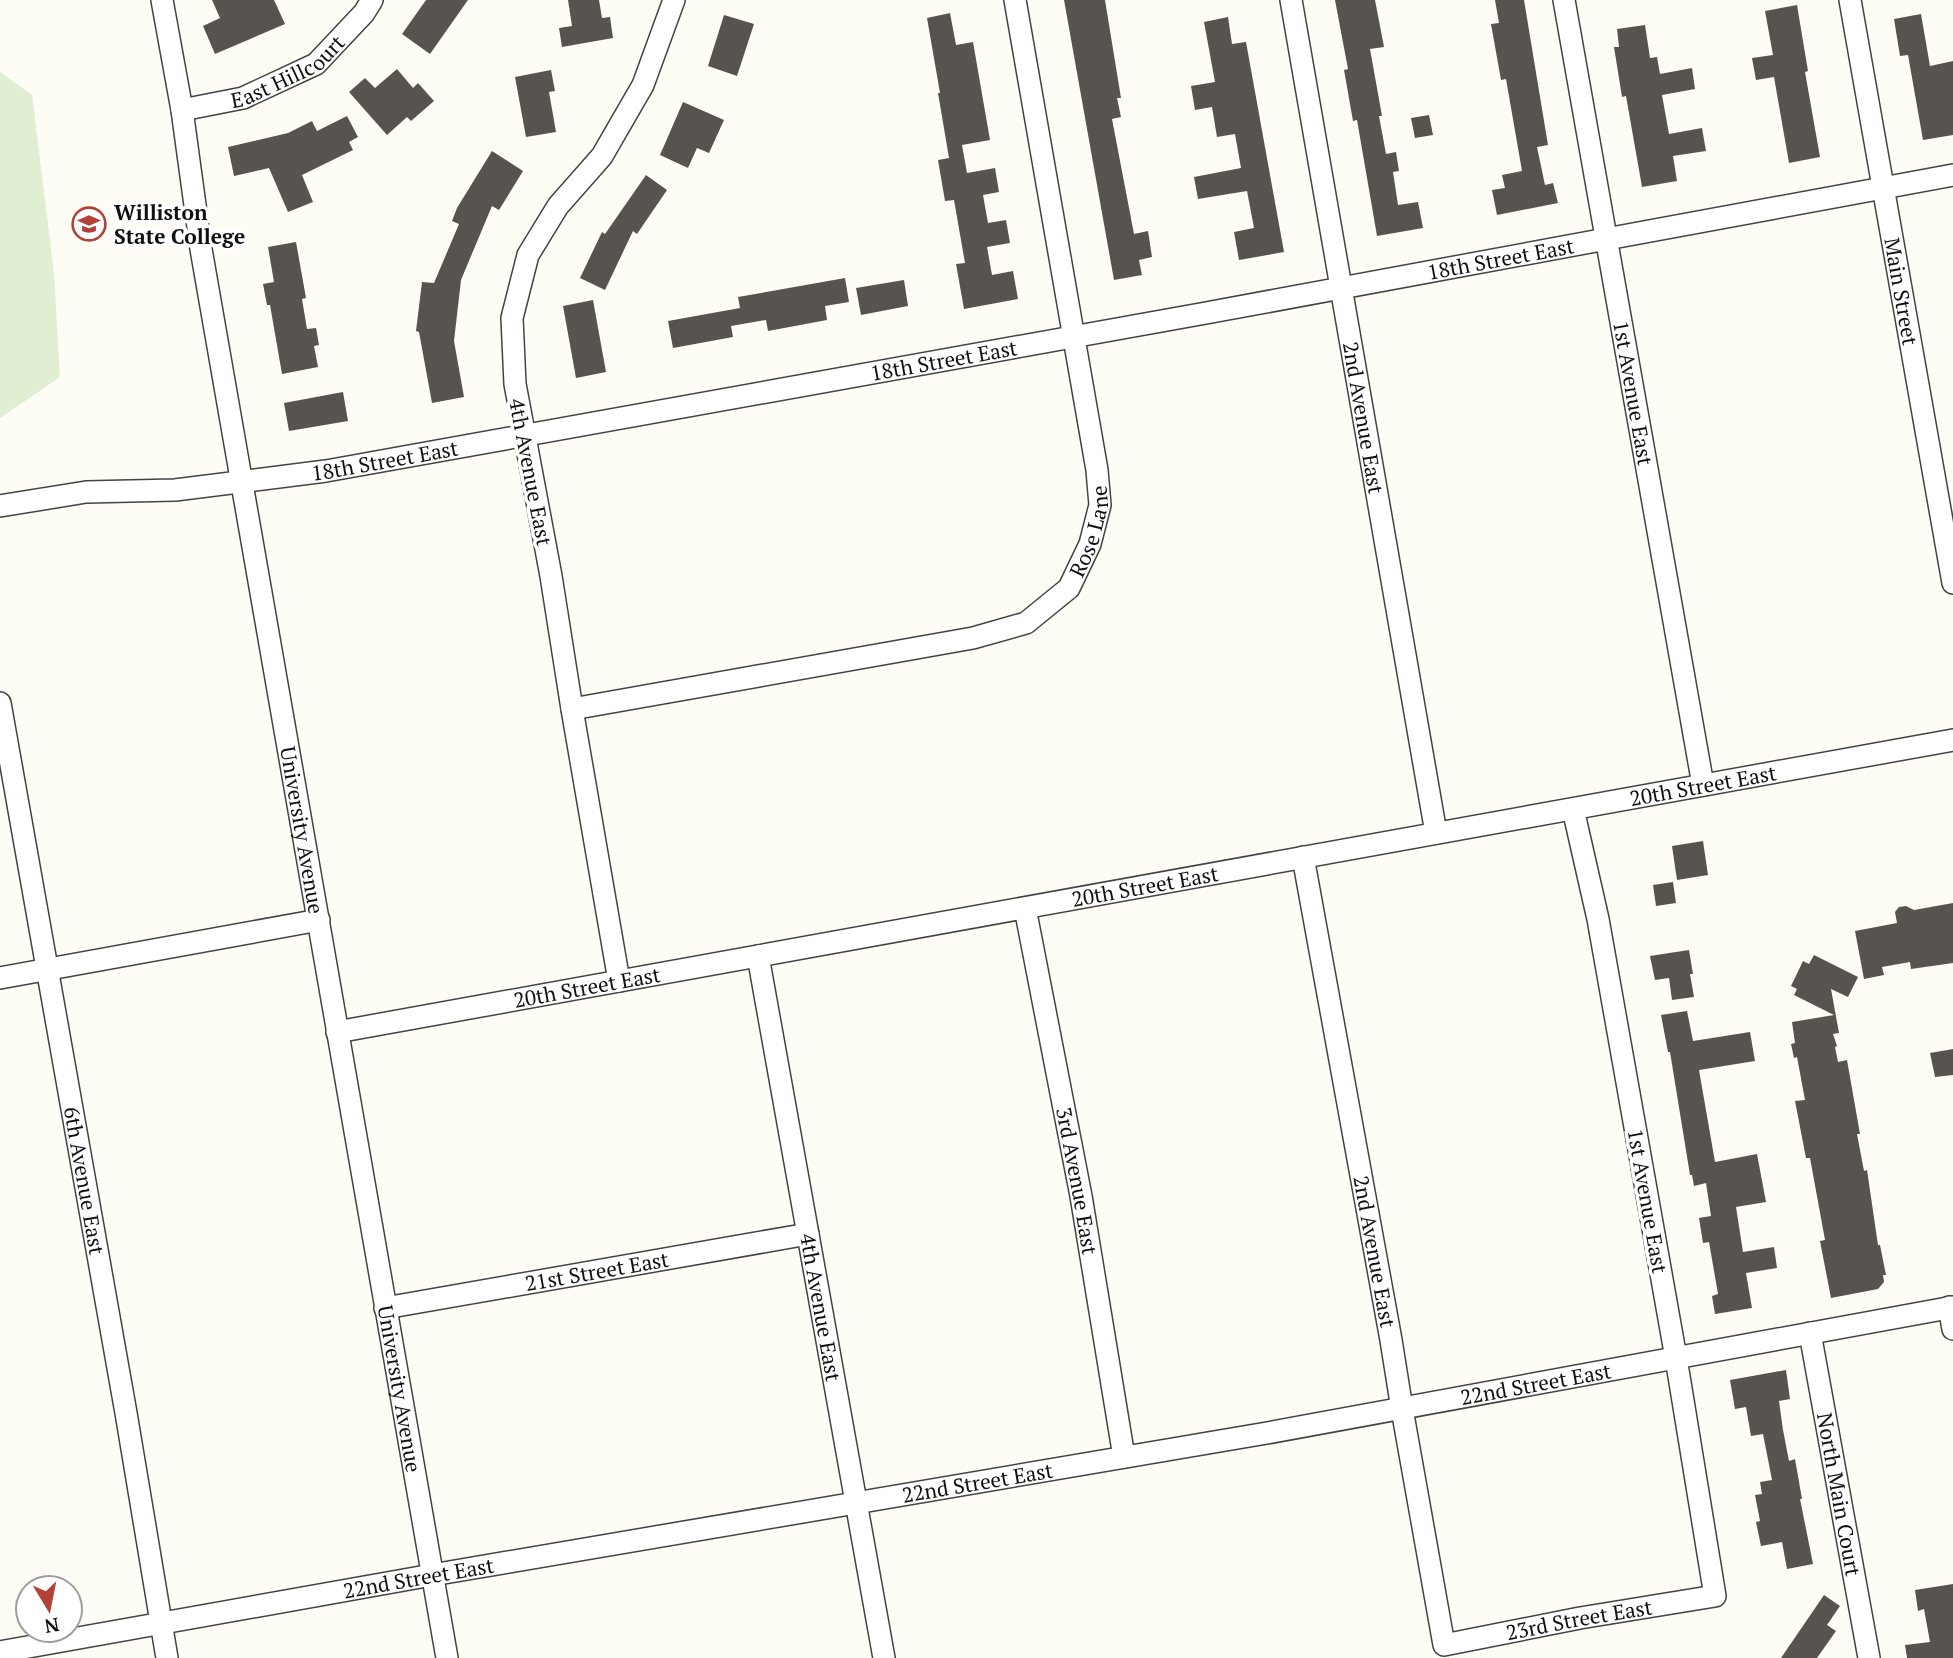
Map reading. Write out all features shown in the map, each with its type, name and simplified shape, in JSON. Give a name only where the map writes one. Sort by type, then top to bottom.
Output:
[{"type":"street","name":"University Avenue","points":[[162,0],[182,110],[201,249],[447,1658]]},
{"type":"street","name":"East Hillcourt","points":[[182,110],[243,98],[316,64],[365,13],[372,0]]},
{"type":"street","name":"4th Avenue East","points":[[619,981],[551,576],[515,384],[512,318],[528,256],[558,206],[601,156],[643,85],[674,0]]},
{"type":"street","name":"Rose Lane","points":[[572,709],[973,638],[1026,623],[1069,588],[1090,544],[1100,505],[1097,470],[1015,0]]},
{"type":"street","name":"2nd Avenue East","points":[[1291,0],[1436,833]]},
{"type":"street","name":"1st Avenue East","points":[[1564,0],[1703,785]]},
{"type":"street","name":"Main Street","points":[[1850,0],[1953,583]]},
{"type":"street","name":"18th Street East","points":[[0,506],[86,492],[176,490],[326,471],[1953,175]]},
{"type":"street","name":"6th Avenue East","points":[[0,703],[167,1658]]},
{"type":"street","name":"20th Street East","points":[[338,1032],[1953,740]]},
{"type":"street","name":"1st Avenue East","points":[[1573,809],[1598,919],[1716,1595]]},
{"type":"street","name":"2nd Avenue East","points":[[1303,858],[1444,1645]]},
{"type":"street","name":"3rd Avenue East","points":[[1025,908],[1081,1196],[1125,1457]]},
{"type":"street","points":[[0,978],[319,920]]},
{"type":"street","name":"4th Avenue East","points":[[758,956],[884,1658]]},
{"type":"street","name":"21st Street East","points":[[385,1308],[808,1234]]},
{"type":"street","points":[[1951,1307],[1953,1329]]},
{"type":"street","name":"22nd Street East","points":[[0,1652],[1402,1409],[1951,1307]]},
{"type":"street","name":"North Main Court","points":[[1810,1333],[1869,1658]]},
{"type":"street","name":"23rd Street East","points":[[1444,1645],[1716,1595]]},
{"type":"green space","points":[[0,72],[32,95],[54,273],[60,377],[0,418]]},
{"type":"building","points":[[212,0],[274,0],[285,24],[215,54],[203,26],[220,18]]},
{"type":"building","points":[[426,0],[468,0],[430,54],[402,34]]},
{"type":"building","points":[[568,0],[599,0],[602,18],[610,17],[613,38],[562,47],[559,28],[572,26]]},
{"type":"building","points":[[1064,0],[1105,0],[1121,98],[1117,98],[1121,117],[1112,119],[1134,234],[1148,231],[1152,257],[1139,260],[1142,275],[1114,280]]},
{"type":"building","points":[[1335,0],[1375,0],[1384,47],[1370,49],[1386,154],[1396,152],[1399,171],[1393,172],[1398,205],[1418,202],[1423,228],[1377,236],[1357,120],[1353,121],[1344,70],[1348,69]]},
{"type":"building","points":[[1495,0],[1524,0],[1548,145],[1537,147],[1545,185],[1553,183],[1558,203],[1497,215],[1492,190],[1505,188],[1502,175],[1522,171],[1506,79],[1501,80],[1491,24],[1499,23]]},
{"type":"building","points":[[1797,5],[1808,71],[1805,72],[1820,157],[1789,163],[1774,77],[1756,80],[1752,58],[1773,55],[1765,11]]},
{"type":"building","points":[[950,13],[956,45],[973,42],[990,140],[962,145],[967,173],[995,168],[999,192],[983,195],[988,223],[1006,220],[1010,243],[987,247],[992,275],[1013,271],[1018,299],[964,309],[956,264],[965,263],[954,200],[945,201],[938,160],[949,158],[927,18]]},
{"type":"building","points":[[1921,14],[1930,66],[1953,61],[1953,135],[1923,140],[1908,55],[1900,56],[1894,19]]},
{"type":"building","points":[[724,15],[754,24],[737,76],[708,66]]},
{"type":"building","points":[[1228,17],[1232,44],[1246,42],[1284,252],[1239,260],[1234,232],[1254,228],[1247,191],[1198,199],[1194,177],[1241,168],[1235,134],[1217,137],[1212,107],[1195,110],[1191,86],[1215,82],[1204,22]]},
{"type":"building","points":[[1645,25],[1650,58],[1657,57],[1660,74],[1692,68],[1695,89],[1662,95],[1669,134],[1702,128],[1706,151],[1673,156],[1677,181],[1642,187],[1626,96],[1622,97],[1614,47],[1619,47],[1617,29]]},
{"type":"building","points":[[397,69],[413,88],[418,83],[434,101],[411,121],[407,117],[387,135],[349,92],[365,78],[375,88]]},
{"type":"building","points":[[551,70],[555,91],[549,92],[556,132],[526,137],[515,77]]},
{"type":"building","points":[[683,102],[724,120],[709,153],[697,148],[688,168],[660,155]]},
{"type":"building","points":[[1429,115],[1433,135],[1415,138],[1411,118]]},
{"type":"building","points":[[347,116],[358,137],[349,142],[353,150],[302,175],[313,202],[288,212],[269,168],[234,176],[228,147],[288,133],[312,121],[317,131]]},
{"type":"building","points":[[492,151],[523,171],[499,210],[492,206],[461,280],[454,341],[464,397],[432,403],[419,332],[416,331],[422,282],[434,283],[459,224],[452,221],[457,208]]},
{"type":"building","points":[[646,175],[667,190],[637,234],[633,231],[605,290],[580,278],[602,232],[605,234]]},
{"type":"building","points":[[296,242],[306,298],[302,299],[307,329],[316,328],[319,345],[314,346],[318,367],[282,374],[270,305],[267,305],[263,284],[274,282],[268,247]]},
{"type":"building","points":[[845,278],[849,302],[825,306],[827,320],[768,331],[766,320],[731,326],[733,337],[673,348],[668,321],[740,308],[738,297]]},
{"type":"building","points":[[904,280],[908,306],[861,315],[856,288]]},
{"type":"building","points":[[593,300],[606,372],[576,378],[563,306]]},
{"type":"building","points":[[343,392],[348,421],[289,431],[284,403]]},
{"type":"building","points":[[1703,841],[1708,875],[1677,880],[1672,846]]},
{"type":"building","points":[[1673,882],[1676,903],[1656,906],[1653,885]]},
{"type":"building","points":[[1953,903],[1953,963],[1911,969],[1910,962],[1882,967],[1884,975],[1864,979],[1855,931],[1897,923],[1895,912],[1899,907],[1906,906],[1914,910]]},
{"type":"building","points":[[1689,950],[1694,997],[1672,1000],[1669,978],[1655,980],[1650,956]]},
{"type":"building","points":[[1814,955],[1858,977],[1848,997],[1831,989],[1839,1033],[1833,1034],[1838,1062],[1847,1060],[1860,1134],[1857,1134],[1864,1171],[1867,1170],[1878,1245],[1886,1275],[1883,1275],[1884,1282],[1878,1289],[1831,1298],[1820,1241],[1825,1240],[1810,1158],[1806,1158],[1795,1101],[1805,1100],[1797,1057],[1794,1058],[1791,1044],[1795,1043],[1792,1022],[1834,1015],[1794,995],[1797,989],[1791,986],[1803,961],[1809,964]]},
{"type":"building","points":[[1687,1011],[1693,1041],[1750,1032],[1755,1061],[1699,1070],[1715,1162],[1757,1154],[1766,1202],[1736,1207],[1743,1252],[1774,1247],[1777,1268],[1746,1273],[1752,1308],[1715,1314],[1712,1296],[1718,1294],[1709,1242],[1703,1243],[1699,1218],[1711,1216],[1706,1183],[1694,1186],[1690,1175],[1670,1052],[1661,1015]]},
{"type":"building","points":[[1953,1049],[1953,1075],[1935,1077],[1930,1053]]},
{"type":"building","points":[[1786,1370],[1790,1399],[1779,1401],[1783,1430],[1789,1461],[1795,1459],[1813,1564],[1787,1569],[1782,1542],[1761,1546],[1756,1522],[1760,1521],[1755,1495],[1762,1494],[1760,1482],[1772,1480],[1763,1434],[1751,1436],[1746,1407],[1735,1409],[1730,1380]]},
{"type":"building","points":[[1953,1584],[1953,1658],[1907,1658],[1905,1645],[1930,1642],[1924,1609],[1918,1611],[1915,1590]]},
{"type":"building","points":[[1824,1595],[1840,1606],[1827,1625],[1836,1631],[1817,1658],[1781,1658]]},
{"type":"place","name":"Williston State College","points":[[89,224]]}]
